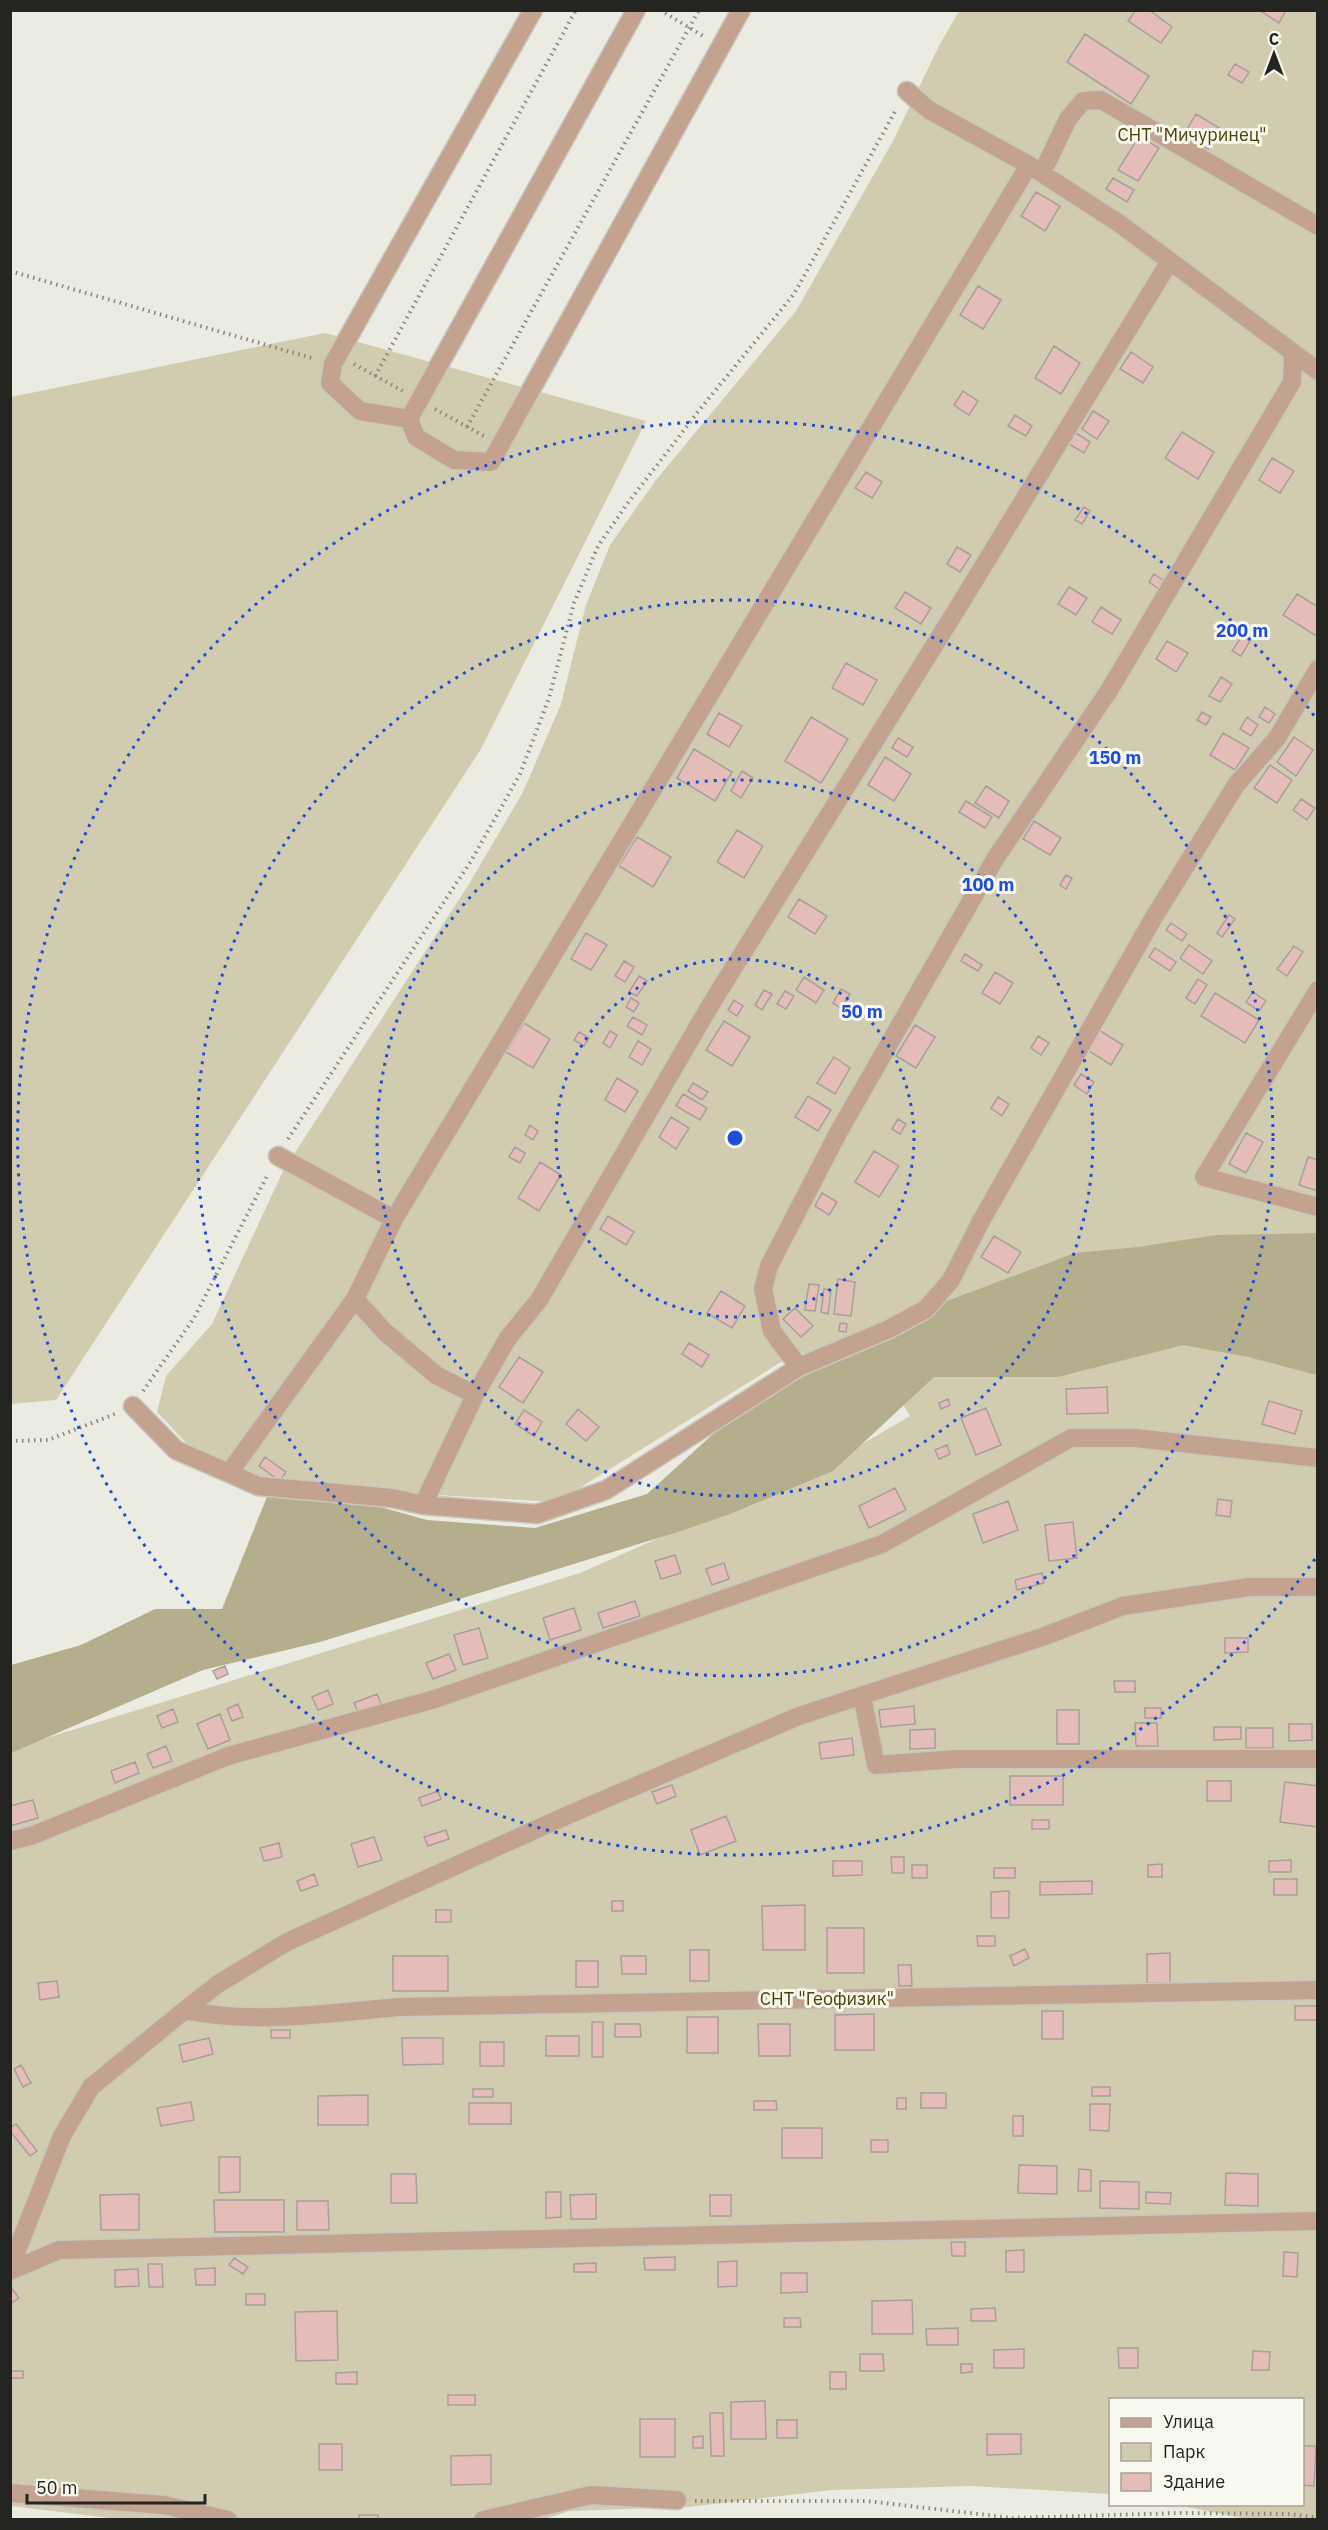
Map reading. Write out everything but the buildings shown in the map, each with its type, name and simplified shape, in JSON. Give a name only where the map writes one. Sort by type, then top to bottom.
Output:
[{"type":"street","points":[[409,419],[360,411],[330,383],[333,364],[533,10]]},
{"type":"street","points":[[409,419],[636,10]]},
{"type":"street","points":[[409,419],[416,437],[454,460],[491,462],[721,46],[736,12]]},
{"type":"street","points":[[907,91],[929,110],[1036,169],[1120,224],[1317,371]]},
{"type":"street","points":[[229,1473],[356,1299],[394,1219],[1036,169],[1068,119],[1083,101],[1101,100],[1317,226]]},
{"type":"street","points":[[423,1505],[475,1395],[508,1338],[539,1300],[711,1004],[1170,261]]},
{"type":"street","points":[[800,1367],[772,1331],[763,1289],[769,1266],[838,1133],[995,859],[1110,689],[1292,382],[1293,353]]},
{"type":"street","points":[[133,1406],[176,1450],[258,1486],[392,1498],[423,1505],[537,1514],[606,1490],[800,1367],[889,1329],[926,1309],[951,1280],[981,1221],[1154,918],[1236,785],[1277,738],[1317,669]]},
{"type":"street","points":[[1317,990],[1204,1177],[1317,1207]]},
{"type":"street","points":[[278,1156],[394,1219]]},
{"type":"street","points":[[356,1299],[385,1332],[436,1375],[475,1395]]},
{"type":"street","points":[[10,1841],[31,1836],[228,1756],[435,1698],[882,1544],[1071,1437],[1135,1437],[1317,1458]]},
{"type":"street","points":[[10,2269],[62,2136],[91,2087],[218,1984],[287,1942],[612,1796],[799,1716],[1045,1636],[1123,1606],[1249,1587],[1317,1587]]},
{"type":"street","points":[[862,1696],[876,1765],[957,1759],[1317,1759]]},
{"type":"street","points":[[185,2010],[208,2015],[294,2016],[399,2007],[1317,1990]]},
{"type":"street","points":[[10,2269],[59,2250],[1317,2221]]},
{"type":"street","points":[[10,2493],[164,2505],[228,2520]]},
{"type":"street","points":[[483,2520],[591,2495],[677,2500]]},
{"type":"path","points":[[375,376],[576,10]]},
{"type":"path","points":[[660,10],[721,46]]},
{"type":"path","points":[[467,427],[699,10]]},
{"type":"path","points":[[10,1441],[48,1440],[133,1406],[194,1318],[278,1156],[471,861],[520,774],[549,698],[574,603],[598,546],[627,504],[701,408],[794,294],[907,91]]},
{"type":"path","points":[[10,271],[333,364]]},
{"type":"path","points":[[677,2500],[867,2501],[1012,2518],[1179,2513],[1290,2514],[1317,2517]]},
{"type":"green space","name":"СНТ \"Геофизик\"","points":[[959,11],[1317,11],[1317,2519],[1246,2519],[1182,2506],[1304,2506],[1304,2398],[1109,2398],[1109,2494],[971,2486],[832,2490],[688,2507],[569,2511],[542,2520],[126,2520],[11,2506],[11,1749],[580,1573],[840,1457],[910,1416],[880,1368],[797,1352],[557,1502],[265,1485],[191,1448],[157,1412],[166,1376],[212,1324],[283,1171],[469,884],[523,792],[561,704],[586,605],[610,545],[656,480],[796,311],[893,141],[939,46]]},
{"type":"green space","points":[[325,333],[646,421],[481,749],[56,1400],[11,1404],[11,397]]},
{"type":"shaded area","points":[[1317,1233],[1317,1375],[1248,1357],[1183,1345],[1058,1377],[934,1377],[833,1471],[730,1514],[320,1642],[203,1670],[11,1753],[11,1665],[81,1645],[155,1609],[222,1609],[268,1494],[341,1496],[427,1520],[535,1528],[647,1494],[724,1424],[888,1323],[1075,1253],[1138,1247],[1216,1235]]},
{"type":"park label","name":"СНТ \"Мичуринец\"","points":[[1192,135]]}]
